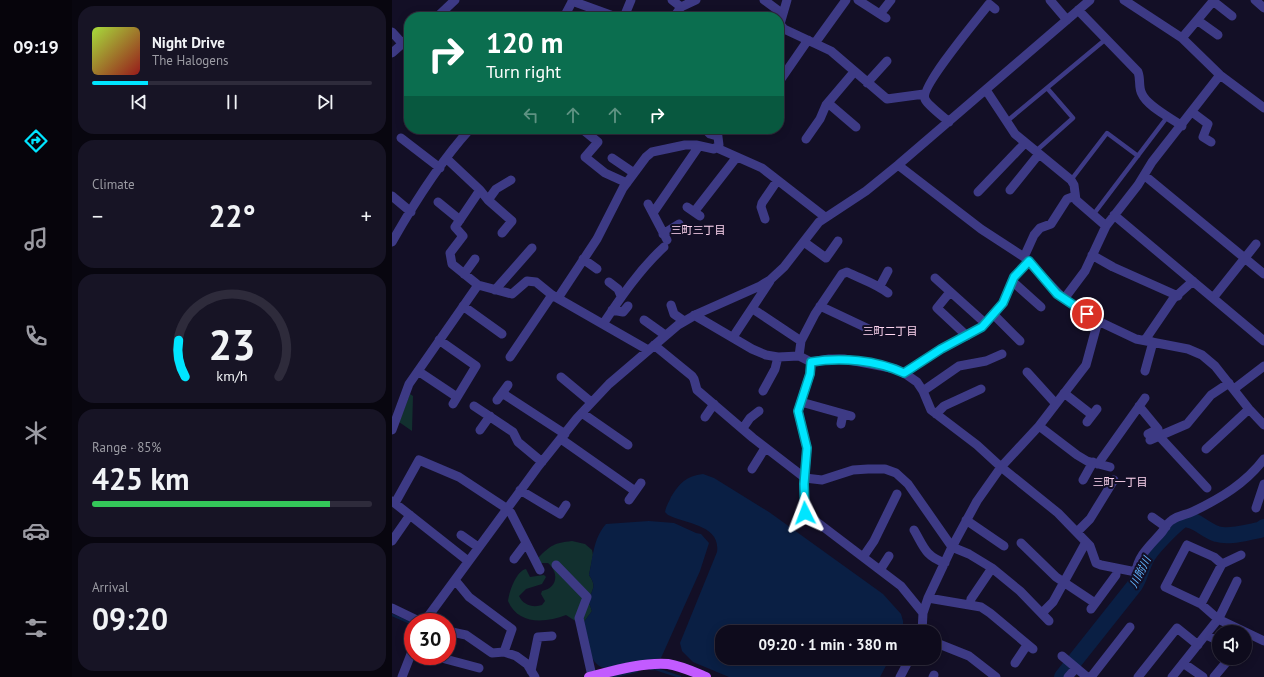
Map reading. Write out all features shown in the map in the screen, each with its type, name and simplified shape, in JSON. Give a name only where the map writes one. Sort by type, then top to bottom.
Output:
[{"type":"main road","points":[[591,677],[632,668],[667,664],[690,670],[706,677]]},
{"type":"street","points":[[442,12],[455,0]]},
{"type":"street","points":[[567,12],[573,0],[592,4],[607,12]]},
{"type":"street","points":[[626,12],[631,0]]},
{"type":"street","points":[[672,0],[681,7]]},
{"type":"street","points":[[678,12],[681,7],[696,0]]},
{"type":"street","points":[[764,0],[780,12]]},
{"type":"street","points":[[784,12],[787,0]]},
{"type":"street","points":[[784,75],[846,0]]},
{"type":"street","points":[[858,0],[883,16],[891,0]]},
{"type":"street","points":[[1050,0],[1067,20]]},
{"type":"street","points":[[431,613],[520,490],[591,402],[609,384],[665,335],[684,321],[770,280],[784,267],[825,217],[866,191],[898,165],[1090,0]]},
{"type":"street","points":[[1124,0],[1134,8],[1182,38],[1220,75],[1264,108]]},
{"type":"street","points":[[1134,8],[1141,0]]},
{"type":"street","points":[[1254,0],[1264,8]]},
{"type":"street","points":[[1182,38],[1214,1],[1232,16]]},
{"type":"street","points":[[949,122],[925,100],[924,94],[931,79],[989,4],[995,9]]},
{"type":"street","points":[[1078,10],[1138,72],[1140,78],[1140,92],[1145,100],[1182,126]]},
{"type":"street","points":[[1197,20],[1218,35]]},
{"type":"street","points":[[784,29],[812,42],[840,58],[854,72],[887,99],[924,94]]},
{"type":"street","points":[[392,32],[404,40]]},
{"type":"street","points":[[392,53],[404,43]]},
{"type":"street","points":[[867,83],[887,61]]},
{"type":"street","points":[[806,139],[828,103],[854,72]]},
{"type":"street","points":[[1064,299],[1085,271],[1106,226],[1152,162],[1182,126],[1220,75]]},
{"type":"street","points":[[986,90],[1005,122],[1015,134],[1071,180],[1074,185],[1075,196],[1079,204],[1106,226]]},
{"type":"street","points":[[828,103],[856,127]]},
{"type":"street","points":[[1192,112],[1208,124],[1203,137],[1211,142]]},
{"type":"street","points":[[392,242],[395,227],[410,212],[447,159],[462,134]]},
{"type":"street","points":[[589,134],[598,142],[585,157],[605,173],[627,183]]},
{"type":"street","points":[[717,134],[719,141],[717,148]]},
{"type":"street","points":[[401,138],[440,168]]},
{"type":"street","points":[[978,192],[1025,143]]},
{"type":"street","points":[[510,357],[597,239],[627,183],[646,157],[652,152],[685,145],[714,149],[717,148],[736,158],[757,166],[825,217]]},
{"type":"street","points":[[653,214],[699,146]]},
{"type":"street","points":[[1010,190],[1037,153]]},
{"type":"street","points":[[612,158],[634,173]]},
{"type":"street","points":[[693,212],[736,158]]},
{"type":"street","points":[[447,159],[480,190],[488,200],[512,221],[502,233]]},
{"type":"street","points":[[898,165],[980,230],[1026,259],[1064,299],[1098,321],[1136,339],[1188,349],[1202,355],[1215,366],[1249,409],[1264,425]]},
{"type":"street","points":[[1144,175],[1264,274]]},
{"type":"street","points":[[488,200],[496,189],[511,180]]},
{"type":"street","points":[[765,219],[761,207],[762,203],[777,181]]},
{"type":"street","points":[[480,190],[455,227],[463,236],[452,249],[450,259],[452,264],[478,285],[512,294],[523,284],[531,280],[603,324],[651,348],[692,376],[697,390],[765,448],[805,478],[822,480],[853,470],[892,470],[908,484],[952,547],[969,554],[992,568],[1020,591],[1049,620]]},
{"type":"street","points":[[392,196],[410,212]]},
{"type":"street","points":[[904,373],[941,349],[976,331],[985,323],[1007,295],[1012,281],[1026,259],[1034,235],[1040,228],[1051,224],[1067,199],[1075,196]]},
{"type":"street","points":[[438,202],[460,220]]},
{"type":"street","points":[[648,204],[665,240]]},
{"type":"street","points":[[1114,215],[1264,341]]},
{"type":"street","points":[[603,324],[621,296],[679,224]]},
{"type":"street","points":[[804,242],[826,258],[838,241]]},
{"type":"street","points":[[1213,298],[1256,244]]},
{"type":"street","points":[[495,290],[532,248]]},
{"type":"street","points":[[1092,255],[1113,267],[1178,296]]},
{"type":"street","points":[[464,274],[475,259]]},
{"type":"street","points":[[583,259],[597,270]]},
{"type":"street","points":[[880,286],[888,271]]},
{"type":"street","points":[[799,356],[801,341],[820,306],[828,286],[842,274],[847,272],[873,286],[880,286],[888,293]]},
{"type":"street","points":[[935,278],[985,323]]},
{"type":"street","points":[[733,337],[753,309],[770,280]]},
{"type":"street","points":[[1012,281],[1041,307]]},
{"type":"street","points":[[1145,371],[1149,341],[1178,296],[1193,281]]},
{"type":"street","points":[[609,282],[618,289],[621,296]]},
{"type":"street","points":[[392,430],[409,384],[478,285]]},
{"type":"street","points":[[950,292],[937,308],[967,336]]},
{"type":"street","points":[[463,306],[502,334]]},
{"type":"street","points":[[612,310],[623,312],[628,306]]},
{"type":"street","points":[[671,306],[674,314],[684,321]]},
{"type":"street","points":[[820,306],[873,331]]},
{"type":"street","points":[[753,309],[801,341]]},
{"type":"street","points":[[993,314],[1020,340]]},
{"type":"street","points":[[694,316],[752,349],[778,357],[799,356],[811,362],[829,359],[844,359],[904,373],[917,382],[923,391],[931,410],[977,445],[1001,467],[1058,513],[1078,532],[1093,551],[1096,563],[1136,572],[1137,565],[1142,555],[1169,522],[1178,516],[1193,512],[1244,482],[1264,459]]},
{"type":"street","points":[[644,320],[665,335]]},
{"type":"street","points":[[922,625],[923,613],[928,598],[966,520],[977,501],[1001,467],[1039,426],[1086,365],[1098,321]]},
{"type":"street","points":[[418,370],[455,401],[476,366],[439,340]]},
{"type":"street","points":[[923,391],[959,366],[986,361],[1002,354]]},
{"type":"street","points":[[763,391],[775,369],[778,357]]},
{"type":"street","points":[[811,362],[810,374],[798,411],[807,448],[805,513],[901,586],[917,603],[923,613]]},
{"type":"street","points":[[1083,480],[1142,402],[1158,429],[1149,437],[1159,436],[1187,424],[1211,395],[1232,386],[1264,366]]},
{"type":"street","points":[[1027,372],[1056,404]]},
{"type":"street","points":[[561,377],[591,402]]},
{"type":"street","points":[[936,414],[944,406],[981,389]]},
{"type":"street","points":[[502,393],[563,436],[635,491]]},
{"type":"street","points":[[1064,393],[1092,415]]},
{"type":"street","points":[[801,402],[847,415],[841,424]]},
{"type":"street","points":[[705,417],[714,404]]},
{"type":"street","points":[[474,406],[513,432],[518,442],[542,462]]},
{"type":"street","points":[[1206,449],[1249,409]]},
{"type":"street","points":[[742,428],[750,418],[759,411]]},
{"type":"street","points":[[582,413],[628,445]]},
{"type":"street","points":[[480,430],[490,416]]},
{"type":"street","points":[[1039,426],[1077,455],[1095,463],[1110,467]]},
{"type":"street","points":[[1159,436],[1201,486]]},
{"type":"street","points":[[752,469],[765,448]]},
{"type":"street","points":[[468,561],[393,502],[419,460],[459,477],[506,508],[511,513],[540,570]]},
{"type":"street","points":[[1078,532],[1090,518],[1114,480]]},
{"type":"street","points":[[629,500],[641,483]]},
{"type":"street","points":[[1256,508],[1264,484]]},
{"type":"street","points":[[520,490],[560,514],[566,505]]},
{"type":"street","points":[[863,557],[874,541],[897,494]]},
{"type":"street","points":[[393,538],[410,515]]},
{"type":"street","points":[[1152,517],[1166,527]]},
{"type":"street","points":[[966,520],[1004,546]]},
{"type":"street","points":[[914,530],[929,555],[945,563]]},
{"type":"street","points":[[461,535],[478,547]]},
{"type":"street","points":[[1042,613],[1053,602],[1086,542]]},
{"type":"street","points":[[514,559],[526,543]]},
{"type":"street","points":[[1028,545],[1064,583],[1093,606],[1115,580]]},
{"type":"street","points":[[1222,564],[1214,557],[1187,545],[1165,586],[1201,604],[1218,619],[1264,641]]},
{"type":"street","points":[[1201,604],[1222,564],[1241,555]]},
{"type":"street","points":[[880,570],[889,556]]},
{"type":"street","points":[[556,564],[587,597],[579,618],[591,677]]},
{"type":"street","points":[[970,605],[971,599],[992,568]]},
{"type":"street","points":[[455,580],[469,597],[514,627],[504,652]]},
{"type":"street","points":[[1172,677],[1218,619],[1237,581]]},
{"type":"street","points":[[928,598],[981,607],[990,613],[1030,647],[1015,663]]},
{"type":"street","points":[[392,608],[404,614]]},
{"type":"street","points":[[1138,677],[1177,628],[1198,645]]},
{"type":"street","points":[[1091,677],[1112,656],[1129,632]]},
{"type":"street","points":[[456,633],[466,635],[492,653],[504,652],[521,659],[533,674]]},
{"type":"street","points":[[1206,635],[1212,638]]},
{"type":"street","points":[[533,674],[538,637],[552,636]]},
{"type":"street","points":[[941,645],[969,656],[996,677]]},
{"type":"street","points":[[1062,656],[1087,677]]},
{"type":"street","points":[[456,662],[479,668]]},
{"type":"street","points":[[1183,663],[1203,677]]},
{"type":"street","points":[[402,677],[407,665]]},
{"type":"street","points":[[900,677],[906,665]]},
{"type":"street","points":[[1214,677],[1227,665]]},
{"type":"street","points":[[1068,677],[1074,666]]},
{"type":"lane","points":[[1005,122],[1106,39]]},
{"type":"lane","points":[[1037,153],[1073,118],[1047,88]]},
{"type":"lane","points":[[1093,215],[1168,116]]},
{"type":"lane","points":[[1071,180],[1107,133],[1138,156]]},
{"type":"green space","points":[[410,394],[413,396],[412,431],[399,422]]},
{"type":"green space","points":[[572,541],[585,544],[592,550],[593,555],[589,575],[592,579],[593,588],[589,601],[592,611],[583,623],[577,622],[566,615],[549,620],[533,620],[518,614],[508,601],[511,587],[516,578],[526,569],[530,577],[544,575],[546,577],[542,584],[526,589],[519,596],[526,604],[535,606],[542,605],[545,601],[541,594],[542,591],[551,587],[554,583],[555,575],[552,567],[548,563],[540,563],[538,558],[553,545]]},
{"type":"water","points":[[703,474],[714,478],[769,512],[883,594],[901,614],[903,621],[903,625],[715,625],[715,665],[886,665],[880,677],[729,677],[693,662],[682,651],[680,643],[717,552],[717,543],[714,536],[708,531],[668,515],[665,512],[671,497],[677,488],[688,478]]},
{"type":"water","points":[[649,521],[674,523],[701,534],[709,543],[700,571],[661,658],[604,668],[594,661],[591,656],[583,623],[592,611],[589,601],[593,583],[589,575],[596,542],[606,524]]},
{"type":"waterway","name":"川附川","points":[[1062,677],[1135,585],[1147,556],[1156,545],[1183,519],[1188,519],[1212,532],[1222,535],[1232,535],[1260,530],[1264,527]]},
{"type":"waterway","points":[[392,615],[404,620]]},
{"type":"waterway","points":[[651,669],[656,669],[680,677]]},
{"type":"waterway","points":[[612,677],[637,671]]},
{"type":"district","name":"三町三丁目","points":[[698,230]]},
{"type":"district","name":"三町二丁目","points":[[890,331]]},
{"type":"district","name":"三町一丁目","points":[[1120,482]]},
{"type":"route","points":[[805,513],[804,484],[807,448],[798,411],[810,374],[811,362],[829,359],[844,359],[904,373],[941,349],[982,327],[1003,303],[1014,277],[1029,261],[1057,294],[1087,314]]}]
